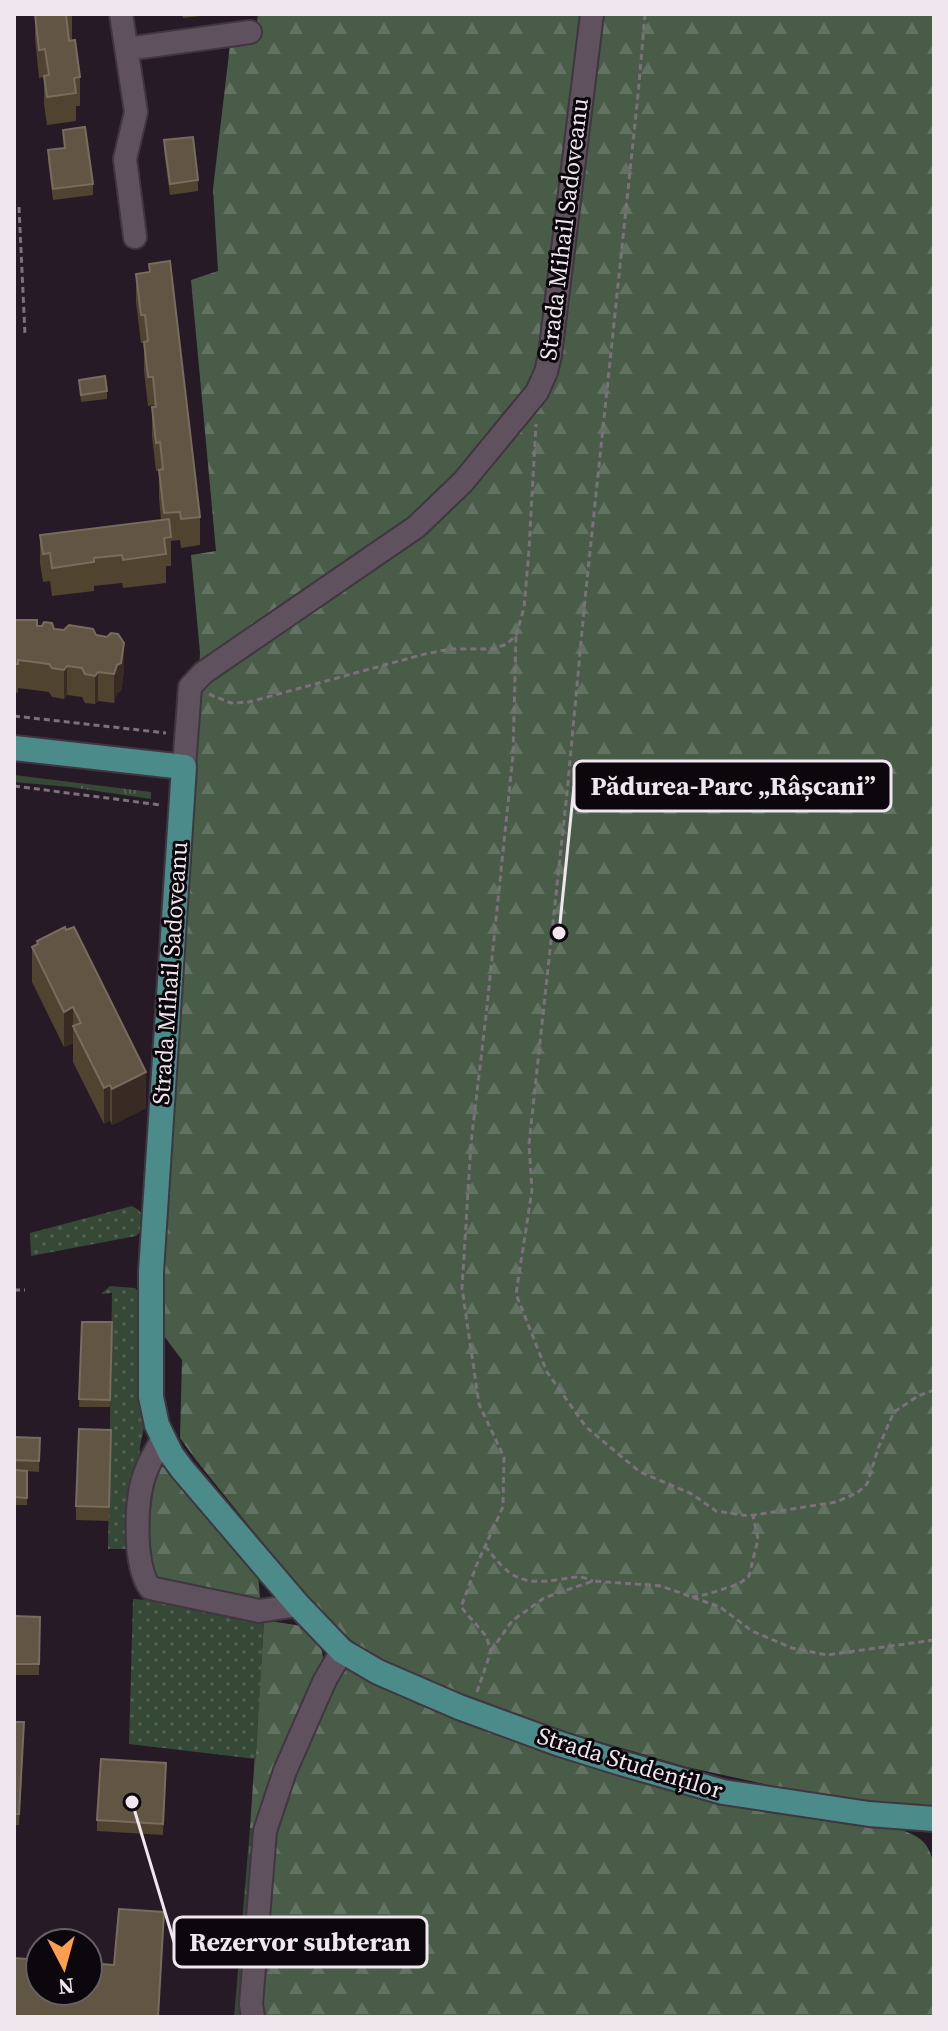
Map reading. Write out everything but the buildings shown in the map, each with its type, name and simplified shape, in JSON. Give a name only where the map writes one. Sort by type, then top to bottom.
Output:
[{"type":"main road","points":[[14,748],[184,767]]},
{"type":"main road","name":"Strada Mihail Sadoveanu","points":[[184,767],[151,1272],[151,1397],[157,1425],[182,1469],[298,1605],[342,1651]]},
{"type":"main road","name":"Strada Studenților","points":[[342,1651],[378,1672],[472,1712],[621,1763],[723,1792],[853,1812],[934,1819]]},
{"type":"street","points":[[121,14],[136,112],[125,159],[135,237]]},
{"type":"street","name":"Strada Mihail Sadoveanu","points":[[184,767],[190,687],[203,673],[416,527],[463,482],[537,392],[550,355],[592,14]]},
{"type":"street","points":[[127,49],[250,32]]},
{"type":"street","points":[[163,1438],[141,1486],[140,1558],[145,1581],[150,1588],[259,1611],[298,1605]]},
{"type":"street","points":[[253,2017],[251,2004],[265,1831],[285,1771],[325,1680],[342,1651]]},
{"type":"path","points":[[645,14],[529,1144],[532,1190],[516,1294],[547,1372],[586,1427],[640,1472],[692,1494],[716,1511],[753,1515],[836,1502],[857,1493],[867,1484],[894,1412],[918,1396],[934,1390]]},
{"type":"path","points":[[19,207],[25,335]]},
{"type":"path","points":[[14,223],[20,226]]},
{"type":"path","points":[[14,244],[21,243]]},
{"type":"path","points":[[491,1651],[486,1636],[461,1607],[503,1507],[504,1457],[479,1404],[462,1288],[471,1143],[513,755],[516,635],[526,594],[536,424]]},
{"type":"path","points":[[190,687],[231,703],[249,702],[425,654],[450,649],[493,649],[507,644],[516,635]]},
{"type":"path","points":[[14,716],[169,733]]},
{"type":"path","points":[[14,786],[153,804]]},
{"type":"path","points":[[14,1290],[25,1290]]},
{"type":"path","points":[[691,1597],[739,1584],[749,1576],[758,1539],[753,1515]]},
{"type":"path","points":[[485,1546],[509,1575],[538,1583],[580,1576],[593,1581],[661,1586],[720,1607],[752,1631],[792,1648],[827,1655],[934,1640]]},
{"type":"path","points":[[472,1712],[491,1651],[512,1621],[544,1598],[593,1581]]},
{"type":"green space","points":[[258,14],[934,14],[934,1808],[870,1803],[687,1767],[463,1697],[377,1660],[342,1633],[311,1603],[180,1438],[182,1360],[161,1332],[200,653],[191,555],[216,551],[191,280],[218,271],[213,189],[230,45],[255,37]]},
{"type":"green space","points":[[14,775],[151,792],[151,799],[14,782]]},
{"type":"green space","points":[[132,1206],[140,1212],[145,1223],[136,1236],[31,1256],[30,1233]]},
{"type":"green space","points":[[110,1286],[135,1288],[145,1299],[146,1419],[140,1446],[134,1549],[108,1549],[112,1293],[101,1294]]},
{"type":"green space","points":[[158,1467],[167,1467],[258,1574],[260,1598],[246,1604],[157,1585],[144,1535],[149,1474]]},
{"type":"green space","points":[[133,1599],[164,1601],[264,1620],[256,1759],[129,1744]]},
{"type":"green space","points":[[264,1620],[308,1627],[320,1642],[324,1662],[258,1829],[250,1828]]},
{"type":"green space","points":[[344,1668],[356,1670],[417,1704],[624,1777],[700,1799],[773,1813],[902,1830],[915,1836],[927,1846],[934,1864],[934,2017],[264,2017],[259,1981],[271,1858],[284,1790],[330,1683]]},
{"type":"green space","points":[[250,1828],[258,1829],[246,2017],[234,2017]]},
{"type":"place","name":"Pădurea-Parc „Râșcani”","points":[[559,933]]},
{"type":"place","name":"Rezervor subteran","points":[[132,1802]]}]
